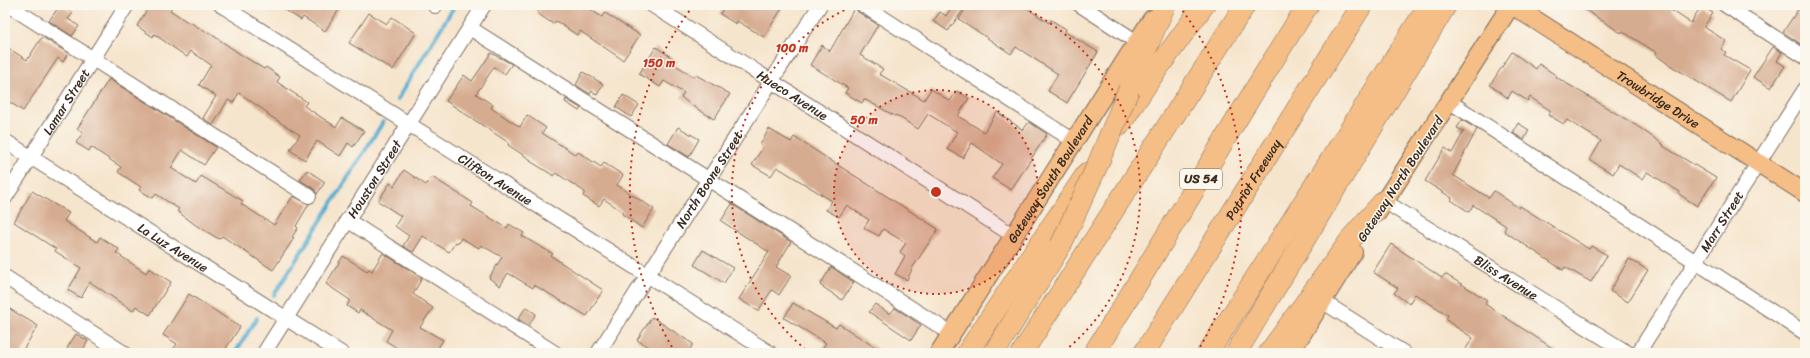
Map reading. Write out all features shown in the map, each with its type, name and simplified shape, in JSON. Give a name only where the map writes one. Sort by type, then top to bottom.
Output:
[{"type":"highway","points":[[994,353],[1061,245],[1097,166],[1165,5]]},
{"type":"highway","points":[[967,353],[1156,72],[1204,5]]},
{"type":"highway","points":[[1022,353],[1245,5]]},
{"type":"highway","name":"US 54","points":[[1094,353],[1131,295],[1262,76],[1308,5]]},
{"type":"highway","name":"Patriot Freeway","points":[[1144,353],[1362,5]]},
{"type":"highway","points":[[1328,59],[1356,36],[1376,5]]},
{"type":"highway","points":[[1208,353],[1429,5]]},
{"type":"highway","points":[[1236,353],[1446,5]]},
{"type":"highway","points":[[1269,353],[1354,235],[1384,201]]},
{"type":"main road","name":"Gateway South Boulevard","points":[[939,353],[1160,5]]},
{"type":"main road","name":"Gateway North Boulevard","points":[[1290,353],[1384,201],[1450,102],[1511,5]]},
{"type":"main road","name":"Trowbridge Drive","points":[[1511,5],[1805,193]]},
{"type":"street","points":[[8,5],[309,196]]},
{"type":"street","name":"Lamar Street","points":[[5,198],[92,58],[127,5]]},
{"type":"street","name":"Clifton Avenue","points":[[221,5],[770,353]]},
{"type":"street","name":"Houston Street","points":[[264,353],[484,5]]},
{"type":"street","name":"Hueco Avenue","points":[[652,5],[1014,236]]},
{"type":"street","name":"North Boone Street","points":[[598,353],[820,5]]},
{"type":"street","points":[[863,5],[1074,141]]},
{"type":"street","points":[[1080,5],[1137,42]]},
{"type":"street","points":[[1725,5],[1805,57]]},
{"type":"street","points":[[470,28],[952,334]]},
{"type":"street","name":"Marr Street","points":[[1638,353],[1805,89]]},
{"type":"street","points":[[1450,102],[1805,333]]},
{"type":"street","name":"La Luz Avenue","points":[[5,141],[341,353]]},
{"type":"street","name":"Bliss Avenue","points":[[1384,201],[1628,353]]},
{"type":"street","points":[[347,220],[555,353]]},
{"type":"street","points":[[5,277],[124,353]]},
{"type":"street","points":[[1322,301],[1404,353]]},
{"type":"building","points":[[60,5],[73,13],[68,19],[79,26],[72,36],[49,21]]},
{"type":"building","points":[[150,5],[173,5],[170,10],[189,23],[190,22],[207,33],[208,32],[264,69],[266,67],[280,77],[277,82],[307,102],[304,106],[336,127],[342,118],[364,131],[353,147],[348,143],[340,156],[317,141],[305,160],[290,150],[300,135],[267,114],[268,113],[239,93],[233,103],[228,100],[213,125],[203,118],[216,96],[199,85],[211,65],[191,51],[187,57],[154,34],[153,37],[137,26]]},
{"type":"building","points":[[277,5],[342,5],[325,31],[303,17],[301,20]]},
{"type":"building","points":[[543,5],[583,5],[602,17],[605,13],[640,35],[623,60],[580,31],[577,35],[556,21],[553,24],[537,13]]},
{"type":"building","points":[[725,5],[784,5],[764,37],[737,21],[736,24],[720,14]]},
{"type":"building","points":[[953,5],[963,10],[948,31],[933,21],[940,12],[946,16]]},
{"type":"building","points":[[968,5],[1022,5],[1049,23],[1051,20],[1066,29],[1065,32],[1098,52],[1067,103],[1048,91],[1058,74],[1016,47],[1011,54],[959,19]]},
{"type":"building","points":[[1578,5],[1675,5],[1671,10],[1691,23],[1701,6],[1713,13],[1704,27],[1726,41],[1721,49],[1726,52],[1724,55],[1750,70],[1731,102],[1668,64],[1656,55],[1657,53],[1622,31],[1621,33]]},
{"type":"building","points":[[1801,5],[1805,5],[1805,47],[1783,32]]},
{"type":"building","points":[[855,7],[858,12],[878,25],[860,55],[883,69],[879,74],[924,100],[931,89],[950,101],[957,91],[969,98],[958,116],[984,132],[997,112],[1023,130],[1029,122],[1047,134],[1011,190],[992,178],[1002,164],[972,143],[963,158],[947,149],[957,132],[928,114],[918,129],[896,115],[895,116],[864,99],[862,103],[845,93],[848,88],[810,65],[822,45],[830,51]]},
{"type":"building","points":[[369,13],[387,24],[392,17],[416,33],[393,70],[349,43]]},
{"type":"building","points":[[42,37],[68,53],[63,62],[58,58],[23,111],[5,99],[5,46],[27,60]]},
{"type":"building","points":[[656,47],[677,61],[674,64],[694,77],[696,75],[730,94],[714,119],[691,105],[681,97],[684,93],[664,81],[660,87],[639,74]]},
{"type":"building","points":[[1773,47],[1782,52],[1777,61],[1785,66],[1771,88],[1753,77]]},
{"type":"building","points":[[1512,52],[1536,69],[1539,64],[1557,76],[1556,77],[1637,126],[1664,145],[1663,146],[1716,178],[1697,206],[1679,194],[1680,192],[1647,172],[1642,179],[1619,164],[1613,174],[1590,160],[1601,141],[1567,120],[1564,124],[1548,115],[1551,111],[1530,97],[1528,101],[1512,91],[1508,98],[1490,85]]},
{"type":"building","points":[[491,53],[512,64],[505,74],[494,67],[476,94],[493,105],[491,108],[520,127],[527,115],[546,128],[542,133],[576,155],[578,152],[601,167],[604,163],[623,175],[617,185],[654,209],[642,228],[604,199],[599,206],[583,196],[585,192],[556,173],[554,176],[530,161],[531,160],[508,145],[509,143],[446,101],[464,75],[472,81]]},
{"type":"building","points":[[583,72],[603,84],[597,95],[592,91],[590,94],[576,85]]},
{"type":"building","points":[[109,79],[216,147],[204,165],[182,150],[171,168],[196,184],[201,176],[243,201],[241,204],[274,225],[293,196],[309,204],[296,226],[298,228],[292,237],[294,238],[273,270],[222,236],[219,239],[197,226],[177,211],[179,209],[156,194],[153,198],[139,190],[141,187],[118,172],[121,167],[91,147],[89,151],[76,143],[83,132],[77,129]]},
{"type":"building","points":[[623,95],[639,105],[631,117],[616,107]]},
{"type":"building","points":[[566,99],[581,108],[579,111],[565,102]]},
{"type":"building","points":[[1462,120],[1477,129],[1453,175],[1489,198],[1494,191],[1519,208],[1520,206],[1589,249],[1591,246],[1607,255],[1591,282],[1565,267],[1563,270],[1504,231],[1506,226],[1473,205],[1469,212],[1451,200],[1452,198],[1425,181],[1445,148],[1452,153],[1464,131],[1457,128]]},
{"type":"building","points":[[1518,123],[1529,130],[1524,140],[1513,133]]},
{"type":"building","points":[[678,127],[699,139],[689,157],[668,144]]},
{"type":"building","points":[[769,129],[791,142],[794,137],[938,229],[913,267],[907,280],[895,274],[905,256],[900,252],[906,243],[883,229],[879,236],[864,228],[869,220],[847,205],[839,217],[826,210],[832,201],[777,167],[771,176],[752,165],[763,147],[760,145]]},
{"type":"building","points":[[307,170],[325,182],[317,194],[314,189],[300,180]]},
{"type":"building","points":[[404,170],[426,185],[432,177],[473,203],[471,206],[507,228],[509,224],[524,233],[522,236],[553,254],[551,256],[603,290],[587,316],[534,285],[533,288],[508,273],[500,286],[489,278],[502,257],[481,245],[479,248],[461,238],[459,243],[456,242],[449,252],[423,236],[413,252],[403,246],[409,236],[395,226],[401,216],[378,201],[390,183],[394,186]]},
{"type":"building","points":[[32,191],[69,213],[64,221],[97,242],[100,237],[119,249],[116,253],[146,273],[149,268],[171,282],[150,315],[136,306],[133,311],[90,282],[81,298],[68,290],[81,268],[55,251],[56,249],[14,222]]},
{"type":"building","points":[[732,204],[791,242],[776,267],[791,276],[779,295],[772,290],[758,311],[739,299],[769,252],[721,221]]},
{"type":"building","points":[[1391,244],[1442,278],[1445,274],[1487,300],[1485,304],[1560,353],[1463,353],[1473,338],[1450,323],[1446,319],[1448,315],[1415,294],[1409,304],[1394,293],[1398,288],[1373,272]]},
{"type":"building","points":[[703,250],[733,268],[724,283],[694,265]]},
{"type":"building","points":[[383,253],[422,278],[413,294],[433,308],[420,327],[443,340],[435,353],[405,353],[386,341],[392,330],[360,310],[358,313],[347,306],[350,300],[326,284],[343,256],[367,271],[369,269],[372,271]]},
{"type":"building","points":[[1629,259],[1648,270],[1628,302],[1610,291]]},
{"type":"building","points":[[831,267],[854,282],[842,300],[820,285]]},
{"type":"building","points":[[189,294],[240,327],[223,353],[170,353],[177,344],[163,335]]},
{"type":"building","points":[[793,303],[836,328],[839,324],[884,353],[819,353],[826,343],[784,318]]},
{"type":"building","points":[[875,304],[890,314],[895,308],[921,325],[911,340],[869,312]]},
{"type":"building","points":[[5,306],[38,326],[21,353],[5,353]]},
{"type":"building","points":[[526,307],[536,314],[528,326],[518,319]]},
{"type":"building","points":[[652,317],[693,344],[688,353],[659,353],[637,340]]},
{"type":"building","points":[[76,334],[88,341],[81,353],[75,353],[67,348]]},
{"type":"waterway","points":[[397,100],[455,5]]},
{"type":"waterway","points":[[274,295],[383,122]]},
{"type":"waterway","points":[[235,353],[257,318]]}]
